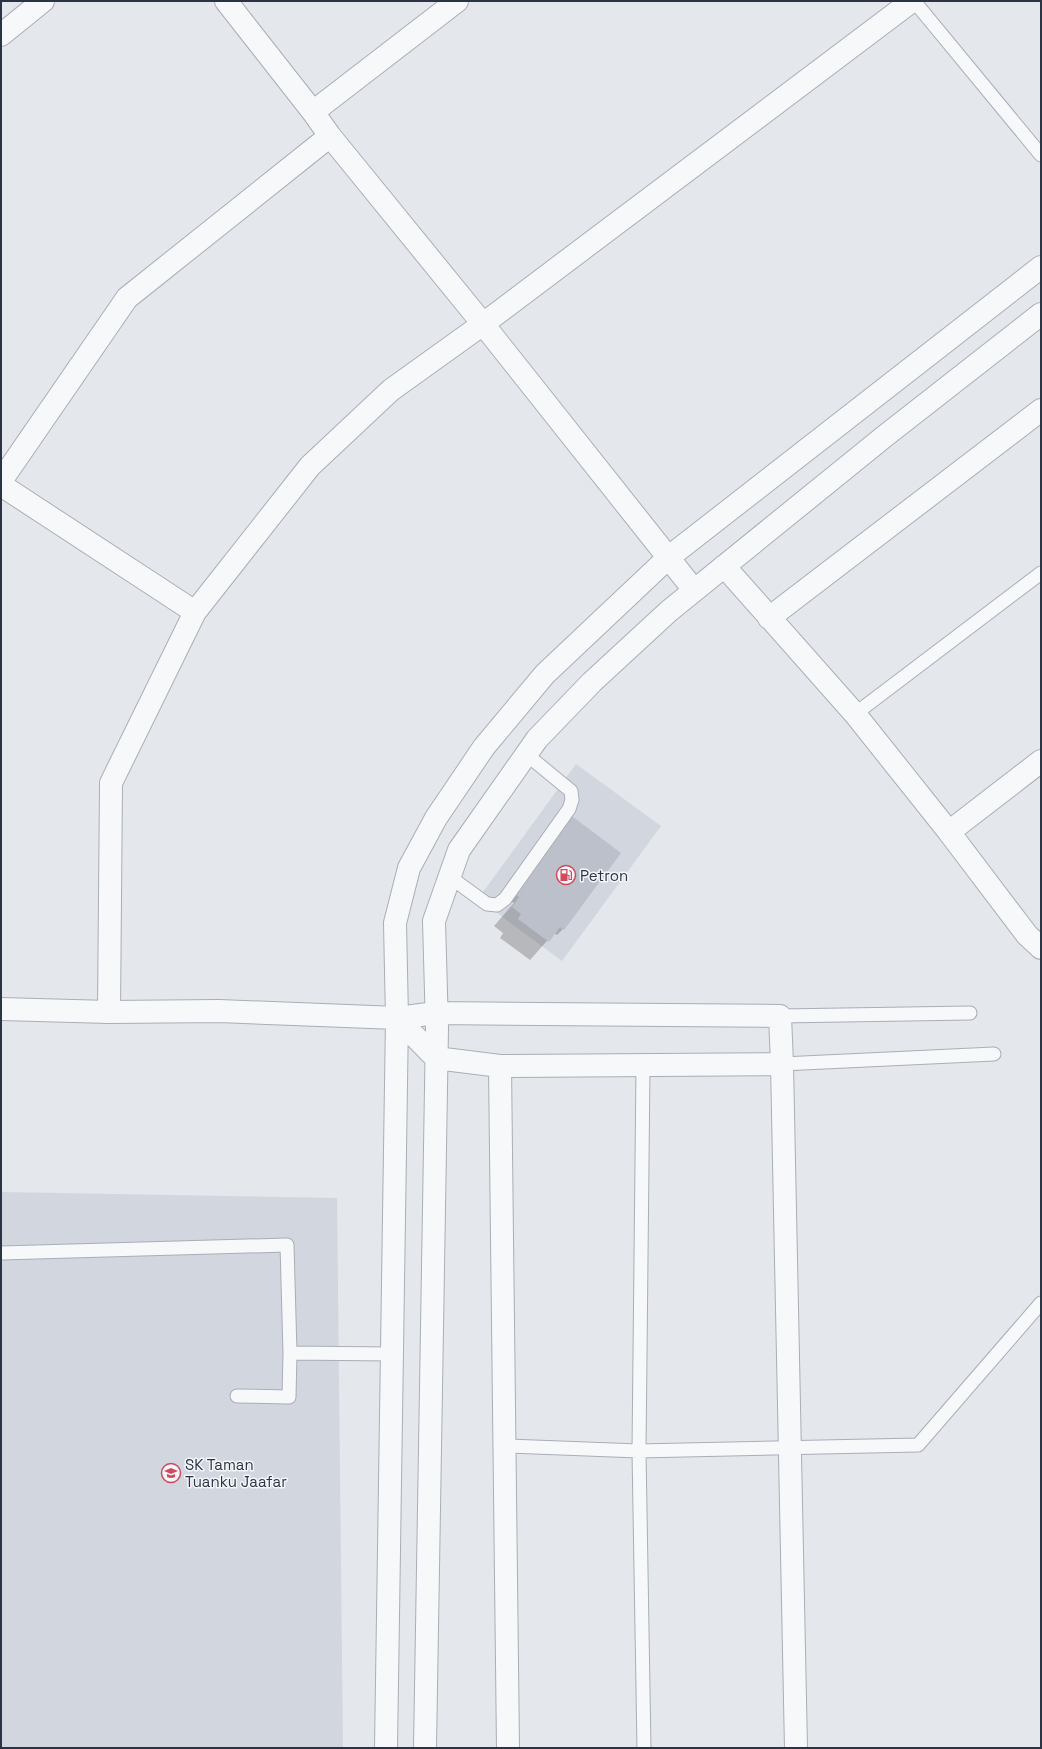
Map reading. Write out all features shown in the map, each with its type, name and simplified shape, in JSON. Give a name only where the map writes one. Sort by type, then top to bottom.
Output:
[{"type":"street","points":[[1,35],[43,1]]},
{"type":"street","points":[[226,1],[330,136],[483,324],[694,590]]},
{"type":"street","points":[[313,112],[457,1]]},
{"type":"street","points":[[109,1012],[111,783],[195,612],[310,466],[391,390],[483,324],[913,1]]},
{"type":"street","points":[[1,481],[127,298],[330,136]]},
{"type":"street","points":[[386,1748],[397,1018],[395,923],[409,868],[436,818],[484,747],[546,674],[669,557],[954,333],[1041,267]]},
{"type":"street","points":[[425,1748],[436,1058],[434,921],[459,850],[537,739],[592,682],[669,611],[1041,314]]},
{"type":"street","points":[[769,618],[1041,410]]},
{"type":"street","points":[[1,485],[195,612]]},
{"type":"street","points":[[724,566],[855,714],[949,832],[1027,935],[1041,948]]},
{"type":"street","points":[[949,832],[1041,761]]},
{"type":"street","points":[[1,1009],[109,1012],[219,1011],[397,1018],[436,1013],[780,1016],[796,1748]]},
{"type":"street","points":[[397,1018],[436,1058],[500,1066],[782,1064]]},
{"type":"street","points":[[500,1066],[508,1748]]},
{"type":"lane","points":[[913,1],[1041,155]]},
{"type":"lane","points":[[855,714],[1041,573]]},
{"type":"lane","points":[[450,877],[487,904],[497,905],[505,899],[569,809],[572,800],[571,791],[526,754]]},
{"type":"lane","points":[[780,1016],[970,1013]]},
{"type":"lane","points":[[782,1064],[994,1054]]},
{"type":"lane","points":[[643,1066],[640,1451],[644,1748]]},
{"type":"lane","points":[[1,1253],[287,1245],[290,1353],[289,1397],[237,1396]]},
{"type":"lane","points":[[505,1446],[640,1451],[918,1445],[1041,1303]]},
{"type":"lane","points":[[290,1353],[392,1354]]},
{"type":"shaded area","points":[[576,764],[661,826],[562,961],[478,899]]},
{"type":"shaded area","name":"SK Taman Tuanku Jaafar","points":[[1,1192],[337,1198],[343,1748],[1,1748]]},
{"type":"building","points":[[569,814],[621,853],[564,930],[560,927],[549,942],[518,919],[521,914],[512,907],[519,897],[512,892]]},
{"type":"place","name":"Petron","points":[[566,875]]},
{"type":"place","name":"SK Taman Tuanku Jaafar","points":[[171,1473]]}]
